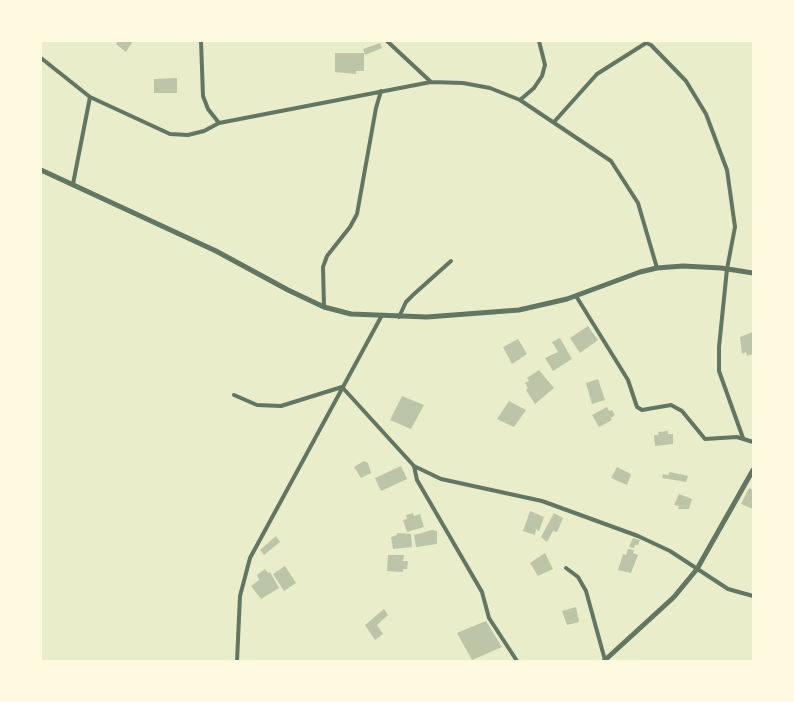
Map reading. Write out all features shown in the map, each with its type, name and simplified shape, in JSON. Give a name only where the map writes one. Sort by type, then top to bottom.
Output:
[{"type":"street","points":[[201,41],[203,96],[208,109],[218,123]]},
{"type":"street","points":[[386,41],[431,82]]},
{"type":"street","points":[[520,100],[534,88],[542,76],[546,65],[539,41]]},
{"type":"street","points":[[554,122],[597,74],[642,44],[651,45],[686,81],[706,114],[727,170],[735,227],[727,269],[718,347],[719,372],[743,438]]},
{"type":"street","points":[[41,58],[90,97],[170,134],[188,135],[204,131],[218,123],[270,115],[431,82],[472,84],[490,88],[520,100],[611,161],[638,203],[657,268]]},
{"type":"street","points":[[324,307],[323,267],[327,256],[350,227],[356,214],[376,108],[382,91]]},
{"type":"street","points":[[73,184],[90,97]]},
{"type":"street","points":[[41,170],[216,251],[324,307],[351,314],[399,317],[475,315],[519,310],[576,296],[640,272],[657,268],[683,266],[753,273]]},
{"type":"street","points":[[399,317],[413,295],[451,261]]},
{"type":"street","points":[[576,296],[628,380],[637,407],[642,410],[671,405],[676,407],[696,426],[705,439],[743,438],[753,442]]},
{"type":"street","points":[[237,661],[240,596],[250,558],[381,316]]},
{"type":"street","points":[[234,394],[257,404],[281,406],[342,387]]},
{"type":"street","points":[[342,387],[414,466],[440,479],[542,501],[638,536],[670,551],[728,589],[753,596]]},
{"type":"street","points":[[414,466],[417,480],[482,592],[489,618],[516,661]]},
{"type":"street","points":[[566,568],[578,577],[586,591],[604,660],[674,597],[697,569],[753,470]]},
{"type":"building","points":[[118,41],[133,41],[126,52],[116,44]]},
{"type":"building","points":[[380,43],[382,48],[365,55],[363,49]]},
{"type":"building","points":[[335,53],[364,53],[364,71],[356,71],[356,74],[335,72]]},
{"type":"building","points":[[177,78],[177,93],[154,93],[154,79]]},
{"type":"building","points":[[588,326],[598,340],[580,353],[570,338]]},
{"type":"building","points":[[753,332],[753,354],[747,356],[746,352],[742,354],[740,337]]},
{"type":"building","points":[[560,338],[572,359],[553,371],[545,358],[558,352],[552,342]]},
{"type":"building","points":[[518,339],[527,354],[512,364],[503,347]]},
{"type":"building","points":[[539,370],[554,388],[535,404],[526,390],[528,388],[525,383],[529,381],[527,378]]},
{"type":"building","points":[[598,379],[605,400],[592,404],[586,383]]},
{"type":"building","points":[[402,396],[424,405],[411,429],[390,420]]},
{"type":"building","points":[[509,401],[526,410],[514,427],[497,419]]},
{"type":"building","points":[[607,407],[615,415],[611,418],[612,420],[599,427],[592,415]]},
{"type":"building","points":[[668,431],[668,434],[673,434],[673,444],[655,446],[654,435],[659,435],[658,432]]},
{"type":"building","points":[[364,461],[368,463],[371,473],[361,478],[354,467]]},
{"type":"building","points":[[401,466],[407,479],[381,491],[375,478]]},
{"type":"building","points":[[617,467],[631,474],[627,485],[611,478]]},
{"type":"building","points":[[670,472],[688,476],[686,482],[662,478],[663,474],[668,475]]},
{"type":"building","points":[[749,488],[753,490],[753,509],[741,504]]},
{"type":"building","points":[[679,494],[692,499],[689,509],[678,509],[679,506],[674,505]]},
{"type":"building","points":[[530,511],[544,517],[539,531],[536,529],[535,535],[523,531]]},
{"type":"building","points":[[413,513],[414,516],[420,514],[424,527],[407,532],[403,520],[407,519],[406,515]]},
{"type":"building","points":[[554,513],[563,518],[557,532],[553,531],[547,542],[541,537]]},
{"type":"building","points":[[432,530],[437,531],[437,544],[416,547],[414,535]]},
{"type":"building","points":[[397,533],[411,534],[412,547],[393,549],[391,537],[397,535]]},
{"type":"building","points":[[276,536],[280,542],[264,555],[260,550]]},
{"type":"building","points":[[633,538],[640,540],[634,548],[629,547]]},
{"type":"building","points":[[628,549],[634,550],[633,553],[638,555],[631,573],[618,570],[623,554],[626,555]]},
{"type":"building","points":[[545,553],[553,569],[538,576],[530,563]]},
{"type":"building","points":[[388,555],[404,555],[403,561],[408,561],[407,569],[403,569],[403,572],[387,571]]},
{"type":"building","points":[[285,566],[296,583],[284,591],[273,574]]},
{"type":"building","points":[[265,569],[268,573],[270,572],[279,588],[261,599],[251,586],[259,580],[257,575]]},
{"type":"building","points":[[576,607],[579,622],[567,625],[562,611]]},
{"type":"building","points":[[384,609],[388,615],[377,625],[383,634],[375,640],[365,625]]},
{"type":"building","points":[[486,621],[502,647],[472,660],[457,633]]}]
